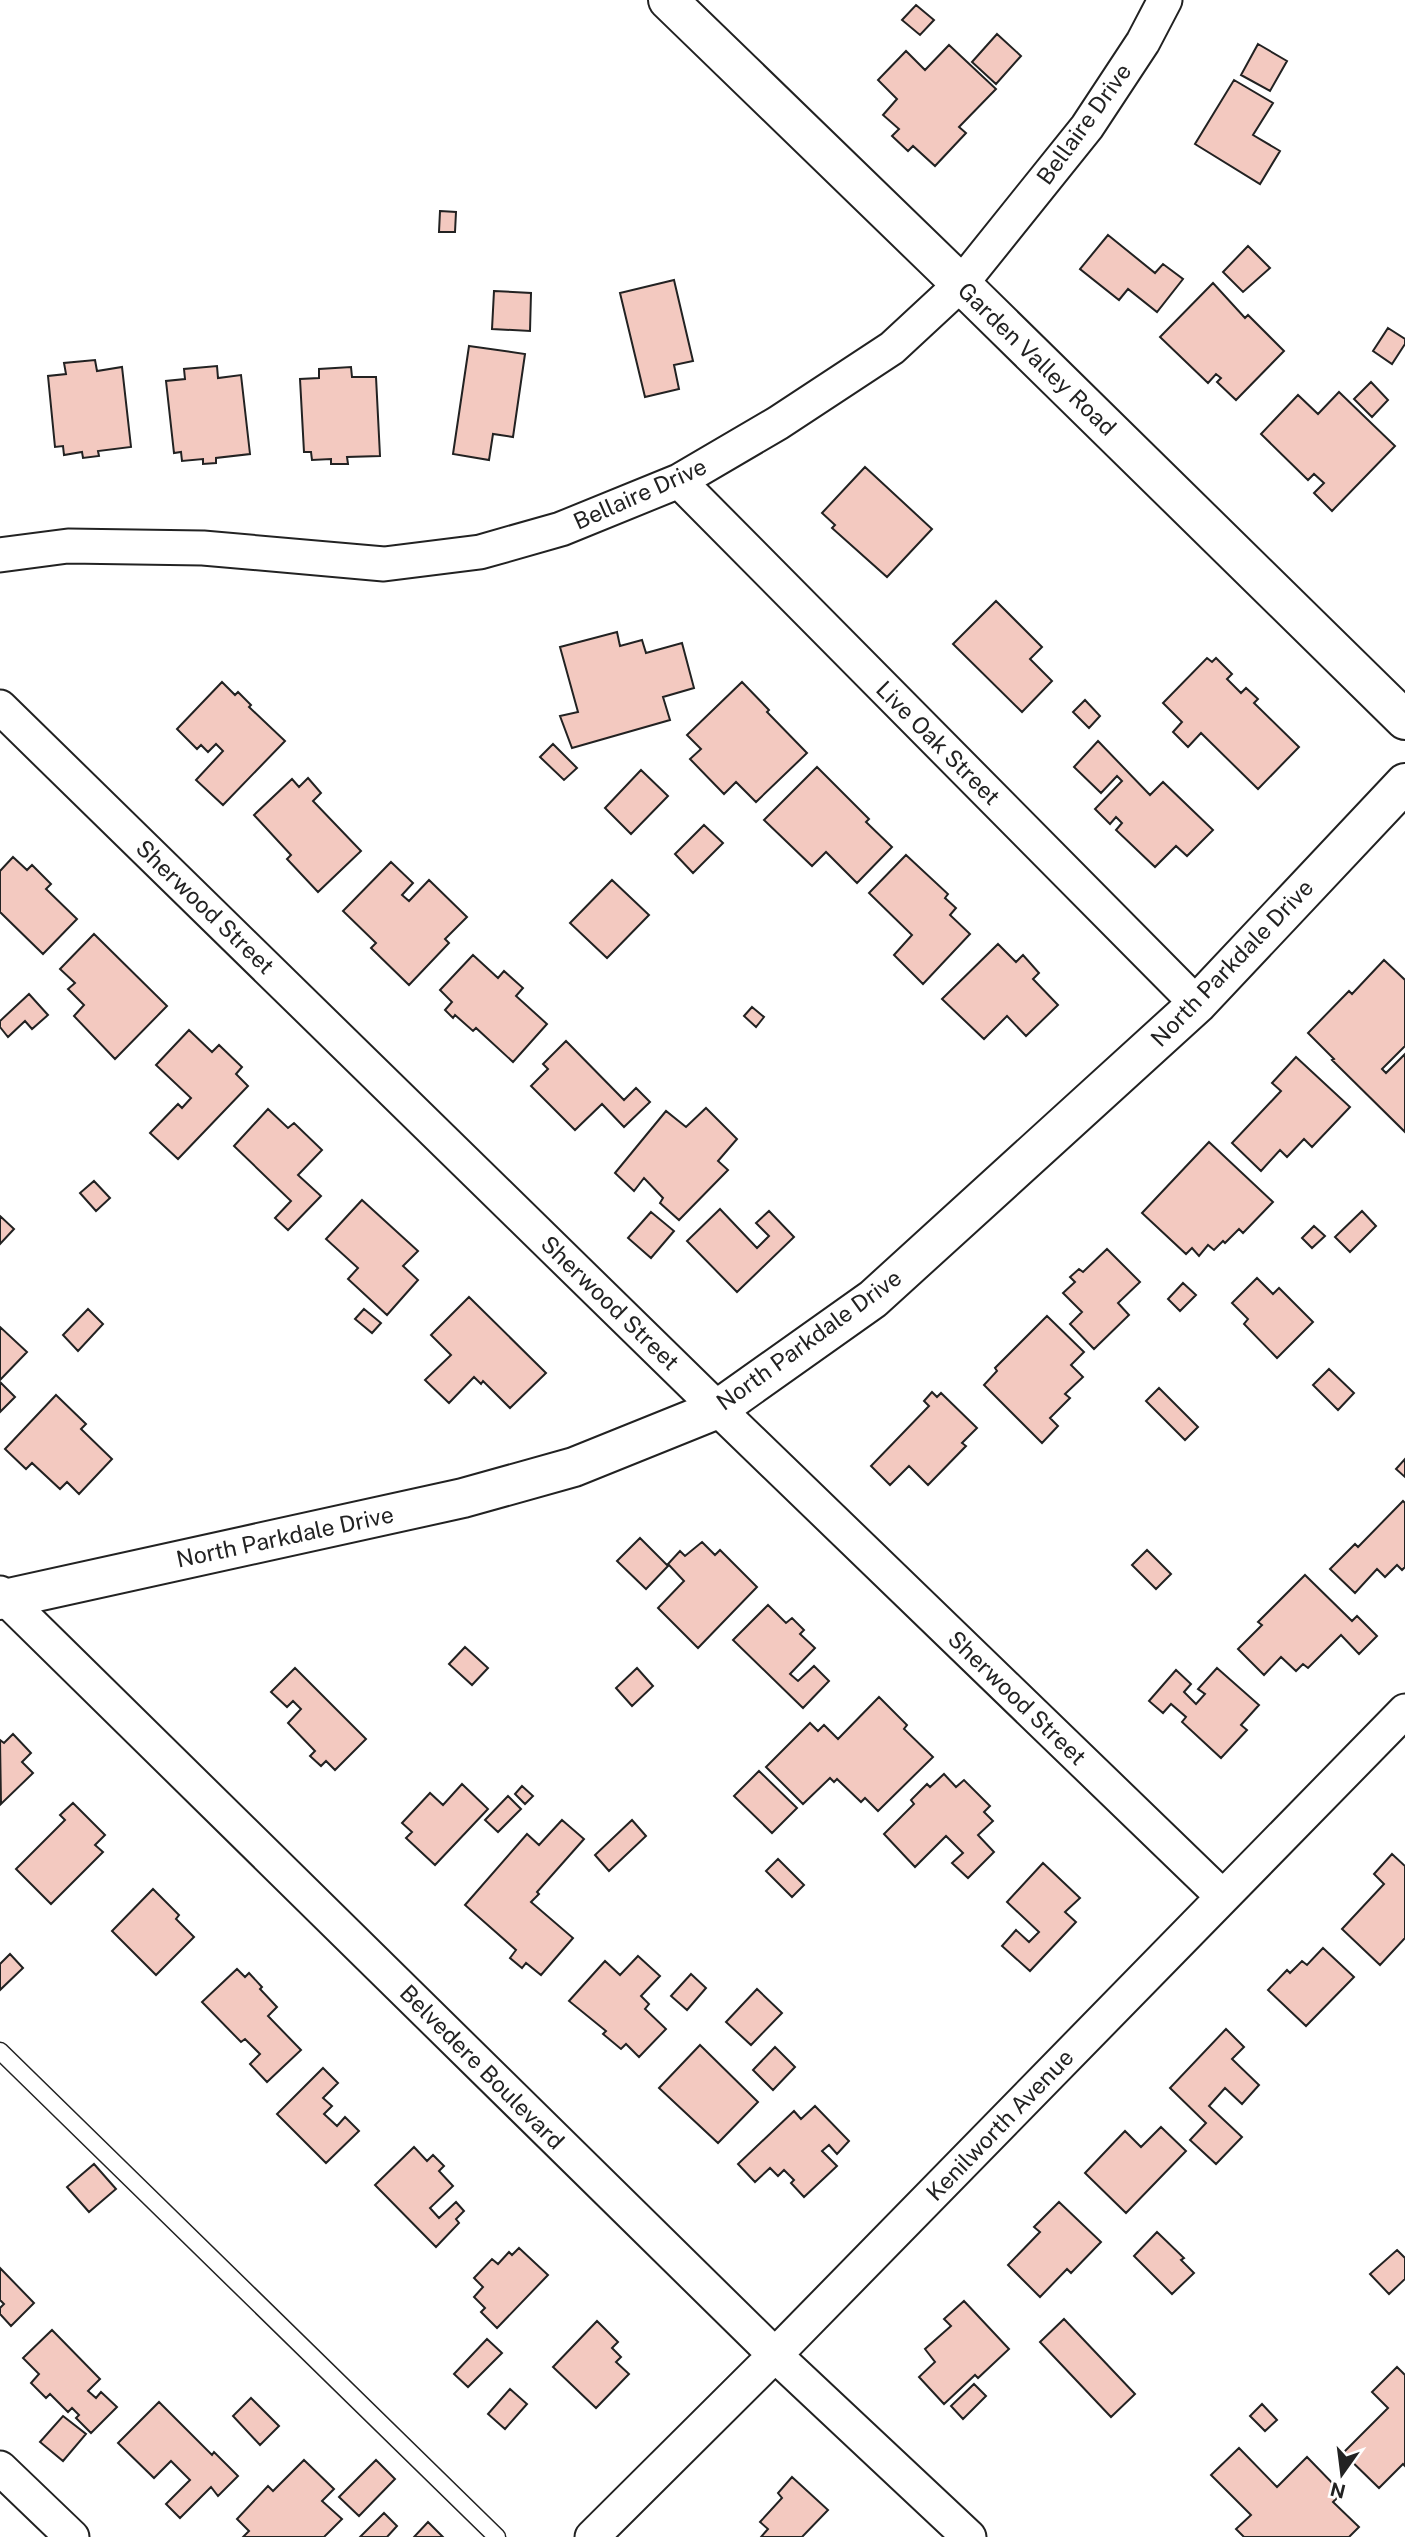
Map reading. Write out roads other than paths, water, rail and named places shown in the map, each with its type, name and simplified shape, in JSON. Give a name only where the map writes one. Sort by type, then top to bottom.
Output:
[{"type":"street","name":"Garden Valley Road","points":[[668,0],[1405,720]]},
{"type":"street","name":"Bellaire Drive","points":[[0,555],[68,546],[203,548],[384,564],[480,552],[561,529],[679,481],[778,423],[891,348],[961,284],[1087,127],[1143,42],[1165,0]]},
{"type":"street","name":"Live Oak Street","points":[[679,481],[1197,1004]]},
{"type":"street","name":"Sherwood Street","points":[[0,707],[718,1409],[1223,1897]]},
{"type":"street","name":"North Parkdale Drive","points":[[2,1597],[463,1498],[574,1467],[718,1409],[873,1299],[1197,1004],[1405,783]]},
{"type":"street","name":"Belvedere Boulevard","points":[[2,1597],[775,2355],[969,2537]]},
{"type":"street","name":"Kenilworth Avenue","points":[[592,2537],[775,2355],[1405,1711]]},
{"type":"street","points":[[0,2468],[72,2537]]},
{"type":"lane","points":[[0,2051],[497,2537]]}]
